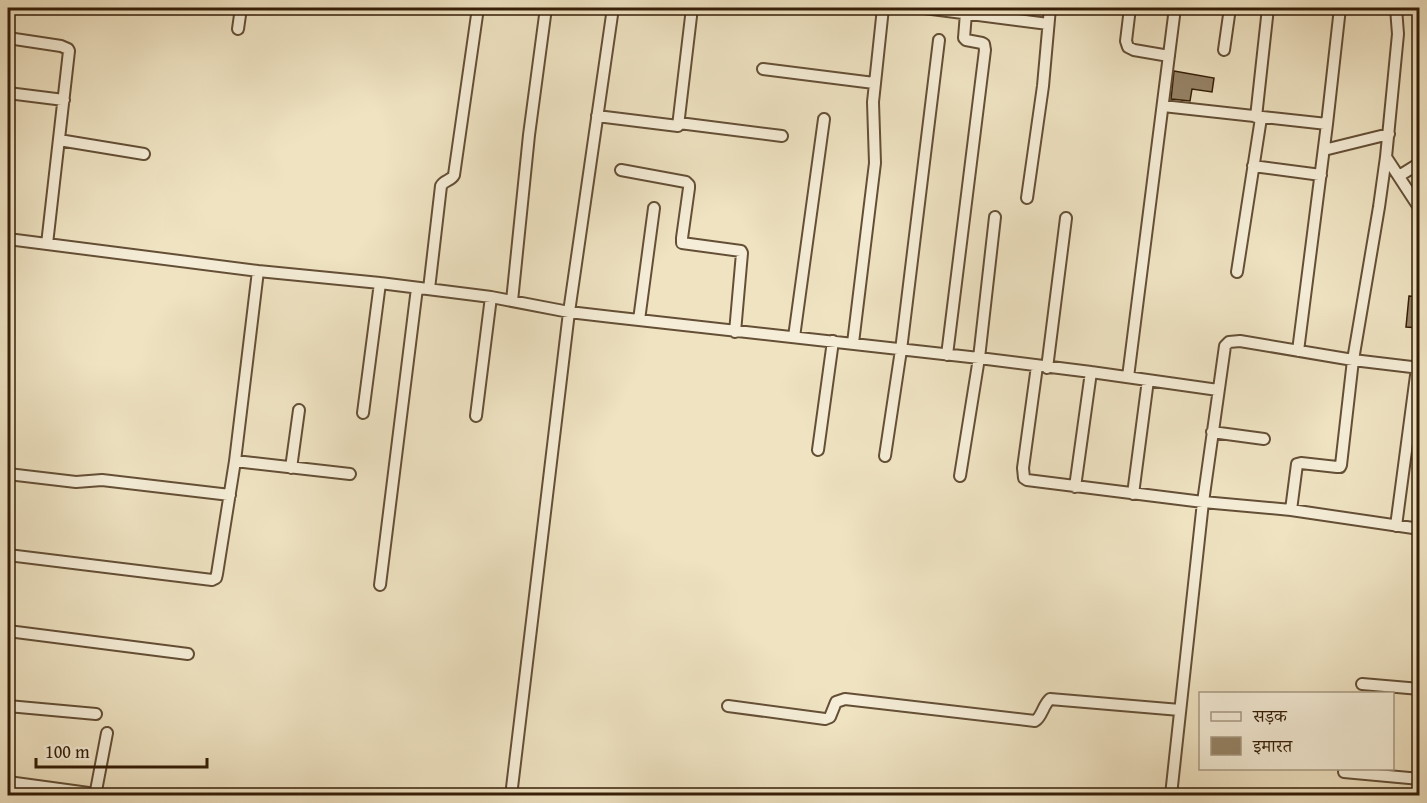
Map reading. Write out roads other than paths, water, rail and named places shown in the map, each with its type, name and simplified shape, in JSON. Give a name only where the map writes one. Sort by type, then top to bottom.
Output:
[{"type":"street","points":[[238,30],[241,8]]},
{"type":"street","points":[[429,289],[441,186],[454,175],[478,8]]},
{"type":"street","points":[[512,301],[529,135],[546,8]]},
{"type":"street","points":[[511,795],[569,312],[613,8]]},
{"type":"street","points":[[680,123],[692,8]]},
{"type":"street","points":[[853,344],[874,163],[874,83],[883,8]]},
{"type":"street","points":[[924,8],[1048,24]]},
{"type":"street","points":[[1027,198],[1050,8]]},
{"type":"street","points":[[1130,8],[1126,41],[1128,47],[1169,56]]},
{"type":"street","points":[[1128,377],[1175,8]]},
{"type":"street","points":[[1224,50],[1230,8]]},
{"type":"street","points":[[1237,272],[1253,166],[1268,8]]},
{"type":"street","points":[[1298,351],[1328,124],[1340,8]]},
{"type":"street","points":[[1291,510],[1297,464],[1340,466],[1353,360],[1389,134],[1398,34],[1396,8]]},
{"type":"street","points":[[947,355],[985,50],[984,44],[964,38],[966,13]]},
{"type":"street","points":[[8,38],[61,46],[68,49],[69,54],[47,244]]},
{"type":"street","points":[[885,456],[901,350],[939,40]]},
{"type":"street","points":[[763,69],[874,83]]},
{"type":"street","points":[[8,93],[64,100]]},
{"type":"street","points":[[1162,106],[1328,124]]},
{"type":"street","points":[[597,116],[675,126],[680,123],[782,136]]},
{"type":"street","points":[[794,337],[824,119]]},
{"type":"street","points":[[1324,150],[1389,134]]},
{"type":"street","points":[[59,140],[144,154]]},
{"type":"street","points":[[1386,156],[1419,209]]},
{"type":"street","points":[[1399,176],[1419,163]]},
{"type":"street","points":[[1253,166],[1321,176]]},
{"type":"street","points":[[621,170],[686,182],[689,188],[682,243],[741,251],[735,332]]},
{"type":"street","points":[[639,320],[654,208]]},
{"type":"street","points":[[960,476],[979,358],[995,217]]},
{"type":"street","points":[[1066,218],[1023,468],[1025,479],[1133,494],[1291,510],[1419,529]]},
{"type":"street","points":[[8,239],[258,271],[491,297],[569,312],[979,358],[1218,390]]},
{"type":"street","points":[[8,555],[213,580],[217,575],[235,461],[258,271]]},
{"type":"street","points":[[363,413],[380,283]]},
{"type":"street","points":[[380,585],[417,288]]},
{"type":"street","points":[[476,416],[491,297]]},
{"type":"street","points":[[818,450],[833,341]]},
{"type":"street","points":[[1171,795],[1203,502],[1225,346],[1229,342],[1240,341],[1353,360],[1418,368],[1396,526]]},
{"type":"street","points":[[1075,487],[1091,372]]},
{"type":"street","points":[[1133,494],[1148,380]]},
{"type":"street","points":[[291,468],[298,410]]},
{"type":"street","points":[[1212,432],[1264,439]]},
{"type":"street","points":[[235,461],[350,474]]},
{"type":"street","points":[[8,474],[76,482],[102,480],[230,495]]},
{"type":"street","points":[[8,631],[188,654]]},
{"type":"street","points":[[1362,684],[1419,689]]},
{"type":"street","points":[[728,706],[825,719],[830,717],[836,702],[845,699],[1035,721],[1050,699],[1180,710]]},
{"type":"street","points":[[8,705],[96,714]]},
{"type":"street","points":[[8,782],[96,795],[107,733]]},
{"type":"street","points":[[1344,772],[1419,779]]}]
